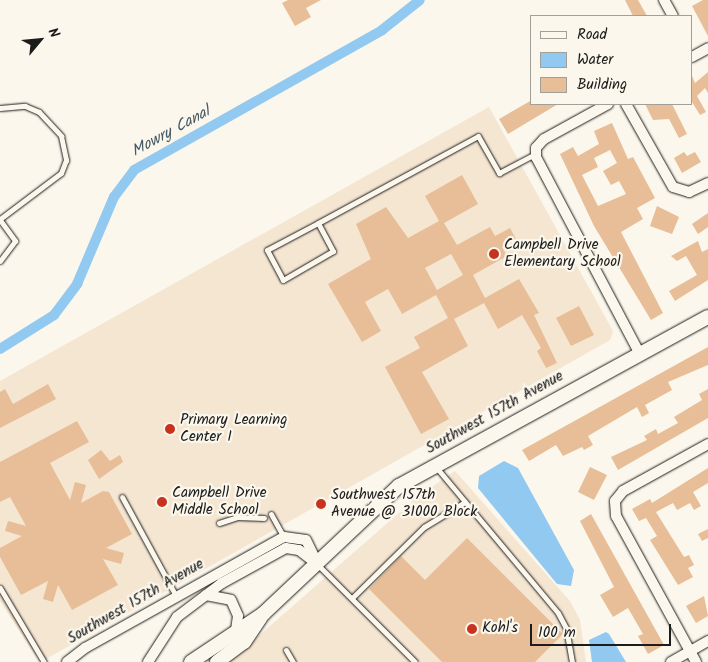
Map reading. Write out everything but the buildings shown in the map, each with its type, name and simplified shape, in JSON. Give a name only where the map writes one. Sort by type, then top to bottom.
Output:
[{"type":"street","points":[[664,0],[672,15]]},
{"type":"street","points":[[693,54],[708,48]]},
{"type":"street","points":[[606,105],[544,139],[536,153],[640,354]]},
{"type":"street","points":[[627,105],[663,172],[682,192],[708,183]]},
{"type":"street","name":"Southwest 157th Avenue","points":[[191,662],[236,630],[263,614],[318,565],[399,486],[434,465],[708,317]]},
{"type":"street","points":[[696,662],[616,516],[615,501],[623,491],[708,444]]},
{"type":"street","points":[[284,537],[306,540],[318,565]]},
{"type":"street","name":"Southwest 157th Avenue","points":[[68,662],[85,648],[284,537]]},
{"type":"street","name":"Southwest 157th Avenue","points":[[148,662],[177,617],[206,595],[286,548],[299,550],[318,565]]},
{"type":"street","name":"Southwest 157th Avenue","points":[[206,595],[231,600],[238,616],[236,630]]},
{"type":"street","name":"Southwest 157th Avenue","points":[[217,662],[244,642],[263,614]]},
{"type":"street","points":[[671,662],[708,641]]},
{"type":"lane","points":[[0,108],[25,106],[38,112],[61,136],[66,160],[61,173],[0,220],[15,241],[0,260]]},
{"type":"lane","points":[[318,223],[333,251],[283,280],[267,250],[478,136],[499,173],[536,153]]},
{"type":"lane","points":[[434,465],[558,613],[566,628],[572,662]]},
{"type":"lane","points":[[122,497],[176,596]]},
{"type":"lane","points":[[352,598],[424,527],[465,502]]},
{"type":"lane","points":[[271,514],[284,537]]},
{"type":"lane","points":[[219,523],[237,516],[264,518]]},
{"type":"lane","points":[[318,565],[416,662]]},
{"type":"lane","points":[[0,588],[44,662]]},
{"type":"lane","points":[[286,650],[293,662]]},
{"type":"shaded area","name":"Campbell Drive Middle School","points":[[489,107],[613,331],[610,340],[46,659],[35,655],[0,601],[0,381]]},
{"type":"shaded area","points":[[455,471],[570,601],[580,620],[586,662],[229,662],[417,497]]},
{"type":"water","points":[[504,461],[518,468],[574,570],[571,586],[557,584],[478,488],[479,476]]},
{"type":"water","points":[[606,632],[626,662],[592,662],[589,640]]},
{"type":"waterway","name":"Mowry Canal","points":[[0,349],[54,315],[77,284],[114,197],[134,170],[382,30],[420,0]]},
{"type":"place","name":"Campbell Drive Elementary School","points":[[494,254]]},
{"type":"place","name":"Primary Learning Center I","points":[[170,429]]},
{"type":"place","name":"Campbell Drive Middle School","points":[[162,502]]},
{"type":"place","name":"Southwest 157th Avenue @ 31000 Block","points":[[321,504]]},
{"type":"place","name":"Kohl's","points":[[472,629]]}]
